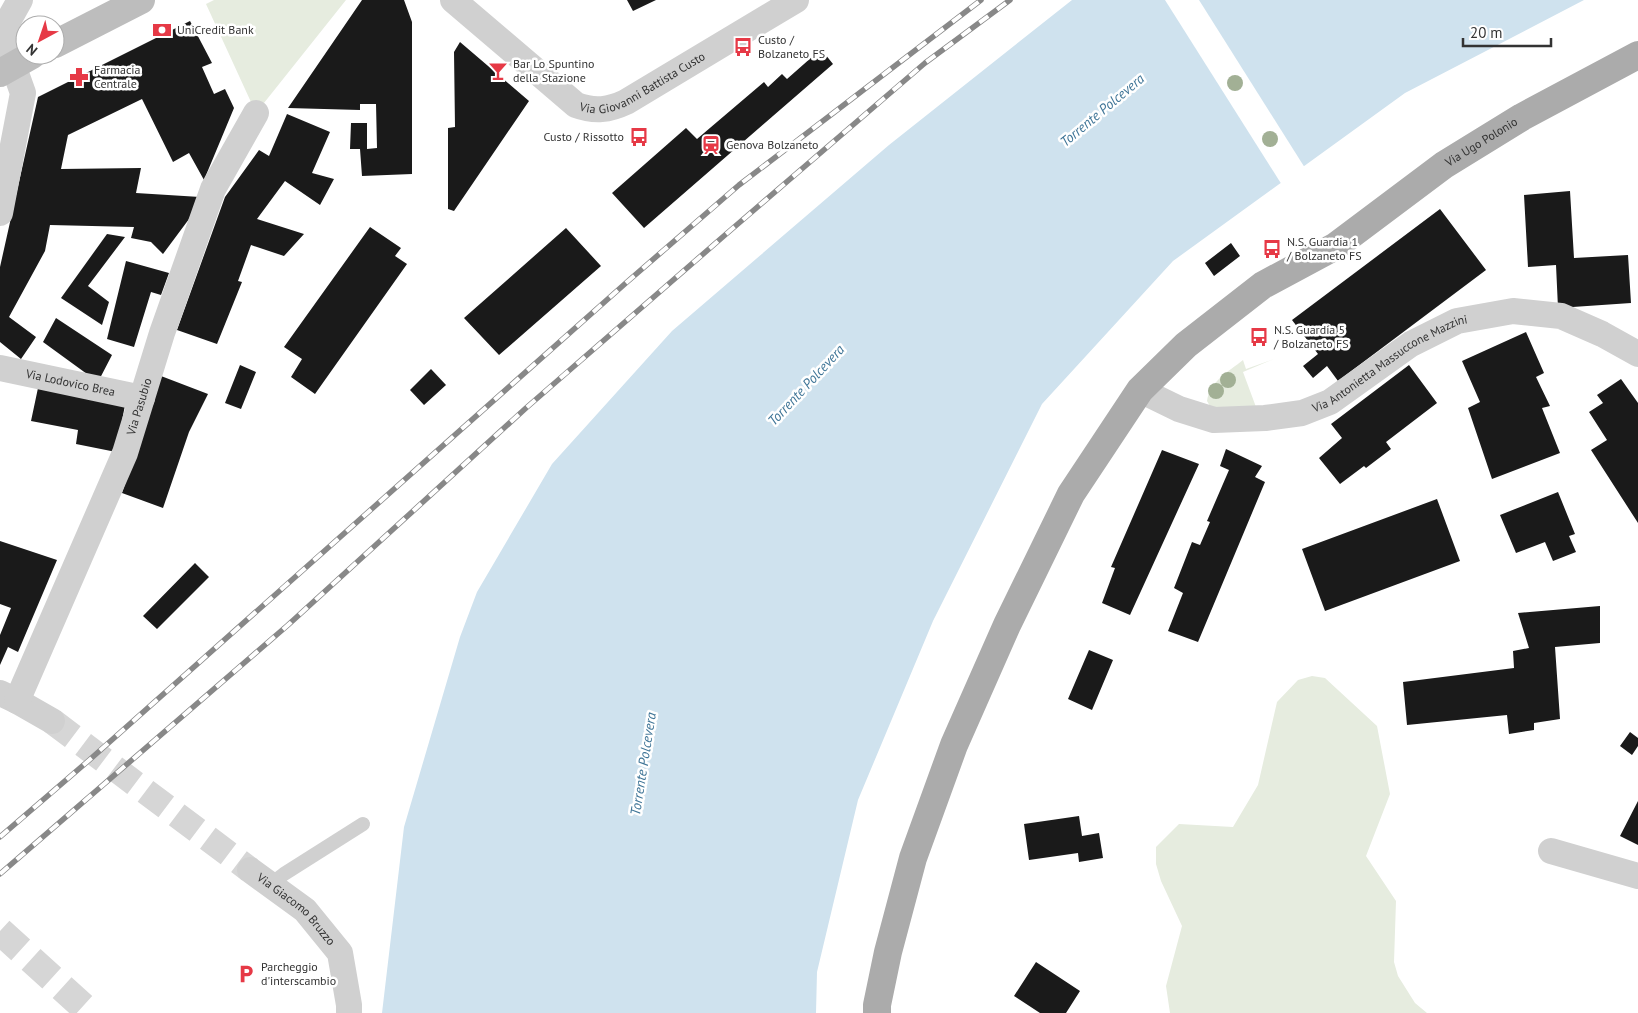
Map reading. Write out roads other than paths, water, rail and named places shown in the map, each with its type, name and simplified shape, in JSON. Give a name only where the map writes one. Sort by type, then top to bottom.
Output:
[{"type":"main road","points":[[65,39],[142,0]]},
{"type":"main road","name":"Via Ugo Polonio","points":[[877,1013],[876,1005],[888,952],[914,858],[954,745],[1007,625],[1071,494],[1140,390],[1186,346],[1263,285],[1336,246],[1444,165],[1522,117],[1636,58]]},
{"type":"street","points":[[15,64],[4,40],[6,25],[20,0]]},
{"type":"street","name":"Via Giovanni Battista Custo","points":[[453,0],[576,106],[598,111],[607,110],[626,102],[796,0]]},
{"type":"street","points":[[0,213],[23,93],[15,65]]},
{"type":"street","name":"Via Pasubio","points":[[8,697],[125,453],[162,333],[213,189],[256,113]]},
{"type":"street","name":"Via Antonietta Massuccone Mazzini","points":[[1140,390],[1179,409],[1214,420],[1264,418],[1302,413],[1330,402],[1411,344],[1457,321],[1513,311],[1560,316],[1602,334],[1638,354]]},
{"type":"street","name":"Via Lodovico Brea","points":[[0,368],[142,398]]},
{"type":"street","points":[[8,697],[52,721]]},
{"type":"street","points":[[1551,852],[1638,876]]},
{"type":"street","name":"Via Giacomo Bruzzo","points":[[250,870],[305,910],[340,953],[349,1013]]},
{"type":"lane","points":[[270,886],[284,874],[363,824]]},
{"type":"water","name":"Torrente Polcevera","points":[[1072,0],[1584,0],[1405,93],[1173,261],[1042,404],[933,621],[858,800],[817,972],[816,1013],[382,1013],[404,827],[460,637],[477,592],[552,464],[672,331],[889,145]]},
{"type":"tunnel","points":[[52,721],[250,870]]},
{"type":"tunnel","points":[[0,931],[90,1013]]},
{"type":"railway","points":[[0,837],[739,185],[981,0]]},
{"type":"railway","points":[[0,874],[288,625],[526,408],[725,235],[925,63],[1010,0]]},
{"type":"place","name":"UniCredit Bank","points":[[162,30]]},
{"type":"place","name":"Custo / Bolzaneto FS","points":[[743,47]]},
{"type":"place","name":"Bar Lo Spuntino della Stazione","points":[[498,71]]},
{"type":"place","name":"Farmacia Centrale","points":[[79,77]]},
{"type":"place","name":"Custo / Rissotto","points":[[639,137]]},
{"type":"place","name":"Genova Bolzaneto","points":[[711,145]]},
{"type":"place","name":"N.S. Guardia 1 / Bolzaneto FS","points":[[1272,249]]},
{"type":"place","name":"N.S. Guardia 5 / Bolzaneto FS","points":[[1259,337]]},
{"type":"place","name":"Parcheggio d'interscambio","points":[[246,974]]}]
